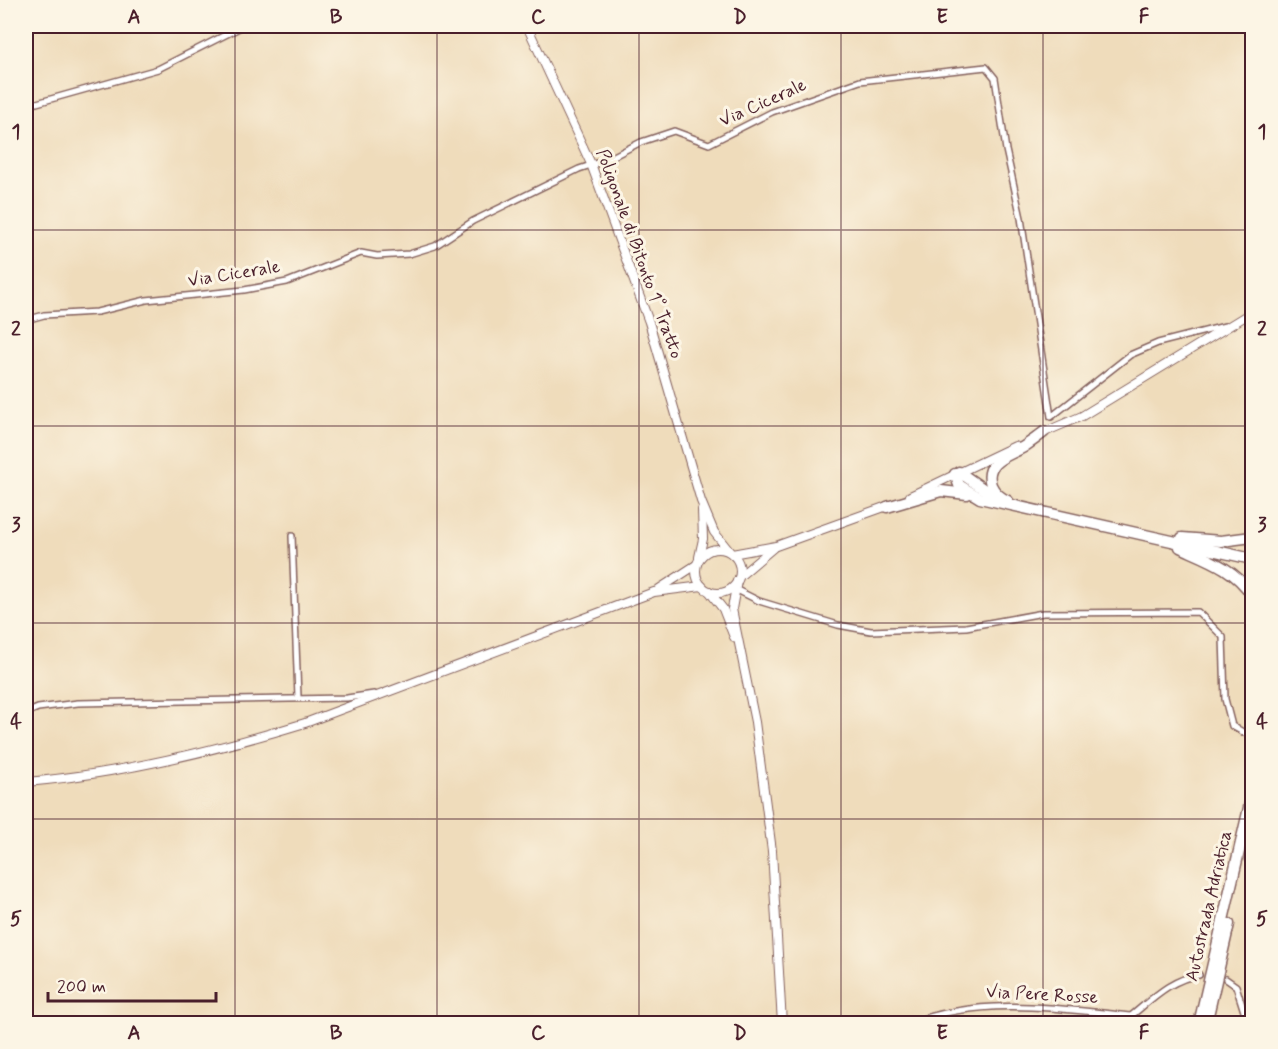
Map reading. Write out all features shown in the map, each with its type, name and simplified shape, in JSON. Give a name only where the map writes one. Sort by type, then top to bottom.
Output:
[{"type":"highway","points":[[1003,500],[991,484],[992,466],[999,459],[1024,447],[1044,432]]},
{"type":"highway","points":[[957,473],[959,485],[973,496]]},
{"type":"highway","points":[[957,473],[984,492],[1016,505]]},
{"type":"highway","points":[[886,507],[941,491],[1016,505],[1252,559]]},
{"type":"highway","points":[[1158,537],[1221,541],[1252,537]]},
{"type":"highway","points":[[1158,537],[1219,564],[1241,580],[1252,596]]},
{"type":"highway","name":"Autostrada Adriatica","points":[[1198,1023],[1252,795]]},
{"type":"highway","name":"Autostrada Adriatica","points":[[1206,1023],[1252,825]]},
{"type":"main road","name":"Poligonale di Bitonto 1° Tratto","points":[[527,26],[591,164],[649,322],[701,501]]},
{"type":"main road","points":[[26,782],[108,772],[210,751],[305,723],[654,592],[697,563],[704,553],[714,549],[731,553],[776,546],[886,507],[1082,416],[1252,312]]},
{"type":"main road","points":[[701,501],[714,532],[739,564],[732,609],[755,722],[772,851],[782,1023]]},
{"type":"main road","points":[[701,501],[703,539],[696,577],[723,609],[739,648]]},
{"type":"main road","points":[[654,592],[704,588],[721,593],[733,587],[776,546]]},
{"type":"street","points":[[26,106],[158,69],[243,26]]},
{"type":"street","name":"Via Cicerale","points":[[26,320],[44,315],[97,312],[146,300],[244,290],[287,282],[361,253],[377,256],[417,251],[435,246],[473,221],[591,164],[606,160],[641,142],[674,131],[709,144],[772,112],[860,81],[987,67],[995,78],[1006,150],[1021,218],[1051,417],[1130,355],[1158,343],[1231,325]]},
{"type":"street","points":[[292,536],[298,697]]},
{"type":"street","points":[[737,582],[750,598],[838,625],[871,631],[966,627],[1042,613],[1198,612],[1223,637],[1225,699],[1232,726],[1251,737]]},
{"type":"street","points":[[26,713],[38,708],[78,703],[298,697],[347,698],[388,692]]},
{"type":"street","name":"Via Pere Rosse","points":[[908,1023],[931,1015],[986,1006],[1055,1008],[1131,1016],[1163,990],[1184,977],[1199,975]]},
{"type":"street","points":[[1226,979],[1236,986],[1248,1023]]}]
